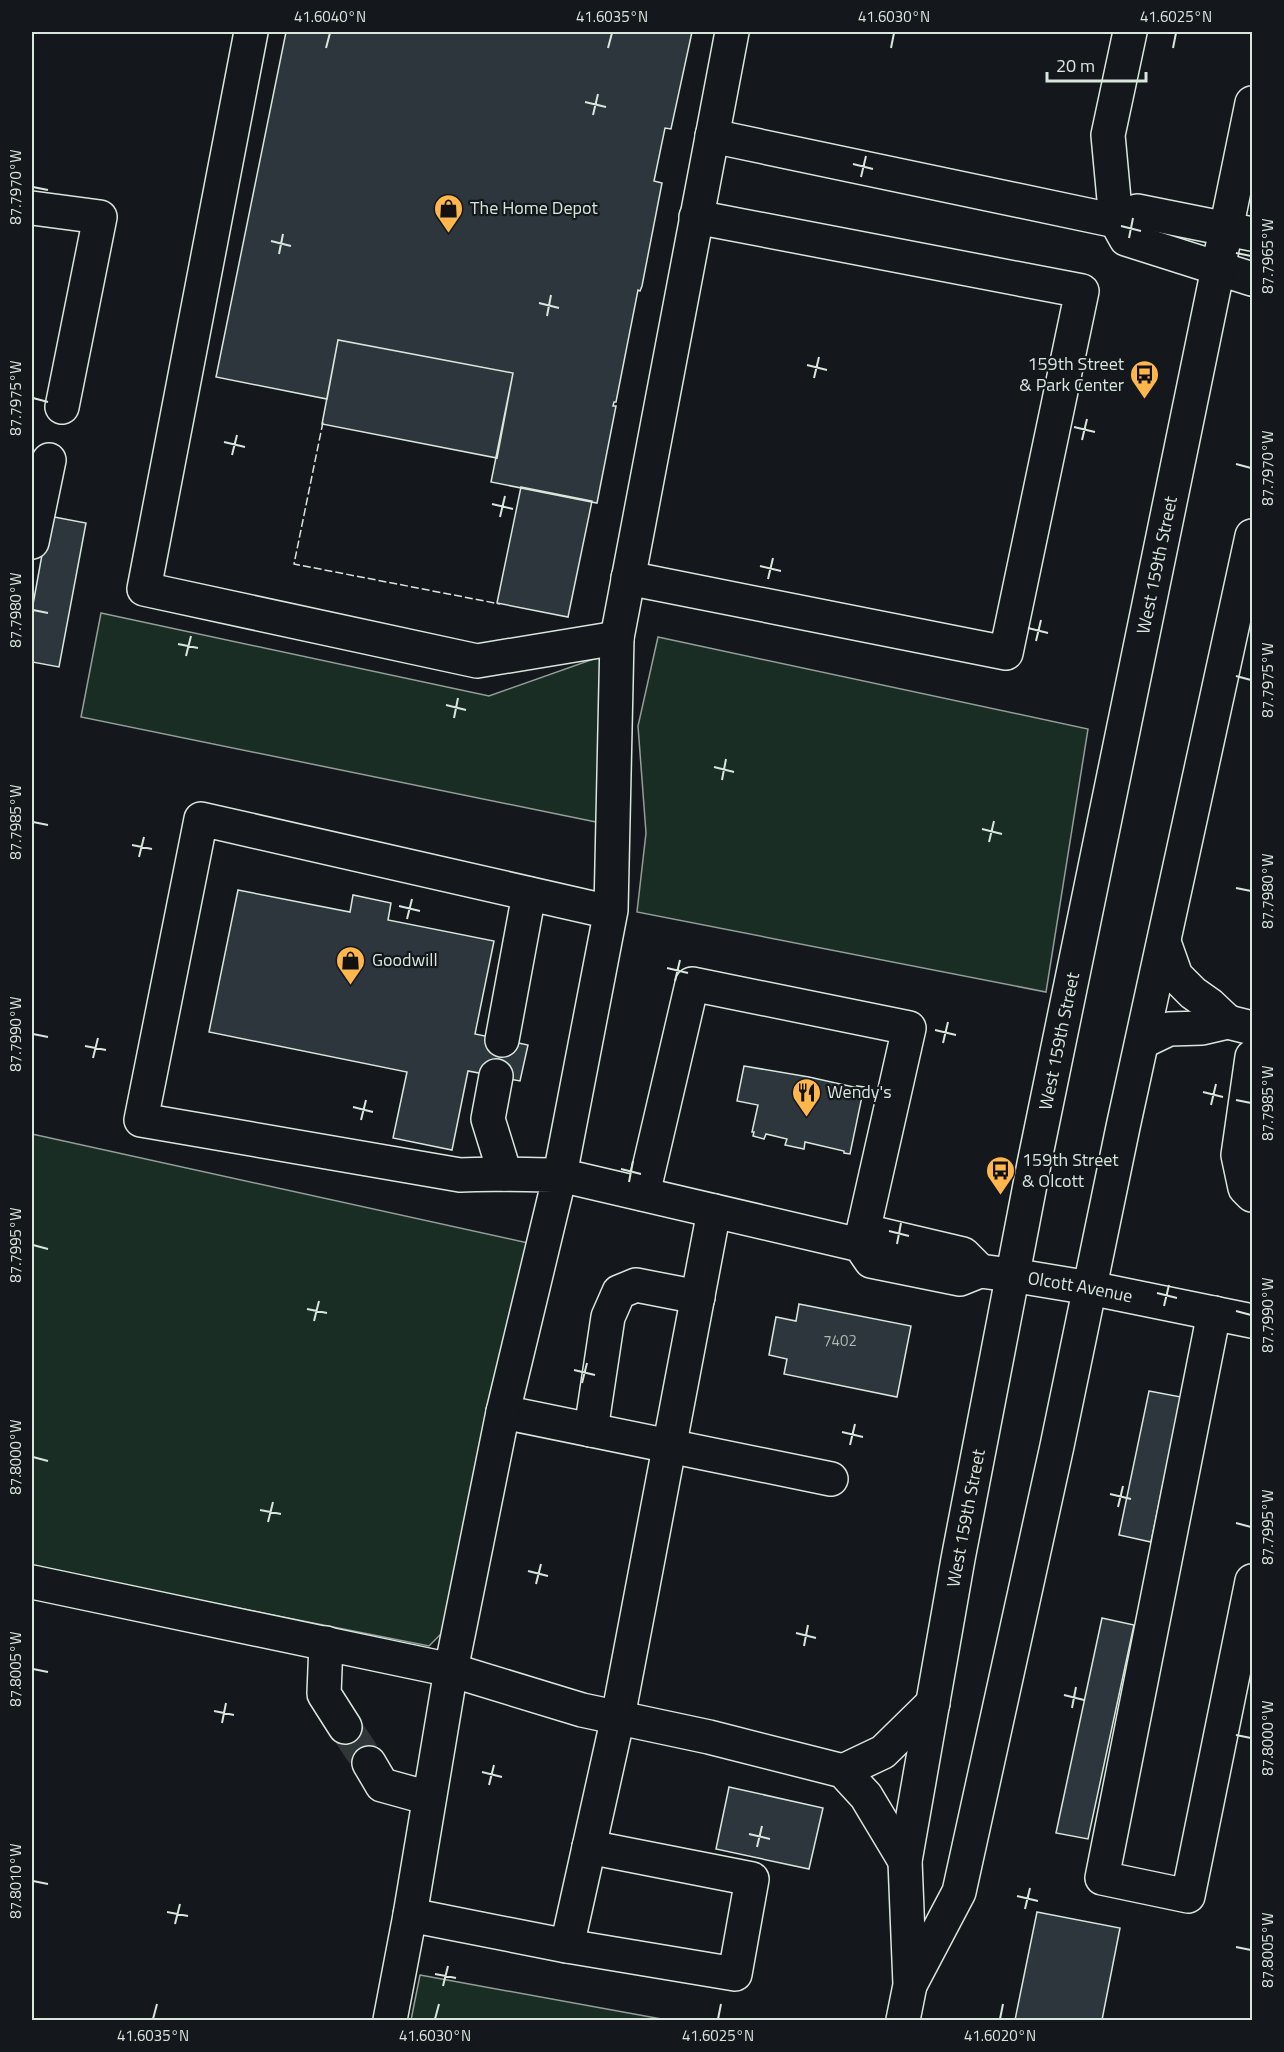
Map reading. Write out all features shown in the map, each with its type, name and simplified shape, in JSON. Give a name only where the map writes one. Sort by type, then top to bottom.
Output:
[{"type":"main road","points":[[251,32],[144,589],[477,660],[617,638]]},
{"type":"main road","points":[[390,2020],[451,1670],[503,1412],[560,1175],[610,912],[617,638],[732,32]]},
{"type":"main road","points":[[1130,32],[1108,135],[1116,221],[1126,239],[1252,279]]},
{"type":"main road","name":"West 159th Street","points":[[903,2020],[910,1985],[905,1861],[933,1703],[1011,1275],[1218,267],[1239,231],[1252,103]]},
{"type":"main road","points":[[712,136],[1116,221],[1137,211],[1239,231]]},
{"type":"main road","points":[[32,208],[100,217],[62,407]]},
{"type":"main road","points":[[628,579],[1006,653],[1082,291],[696,217]]},
{"type":"main road","points":[[32,542],[49,460]]},
{"type":"main road","name":"West 159th Street","points":[[910,1985],[959,1892],[1058,1446],[1164,942],[1243,621],[1252,536]]},
{"type":"main road","points":[[610,912],[201,819],[141,1120],[460,1174],[560,1175],[860,1245],[909,1028],[692,984],[643,1194]]},
{"type":"main road","points":[[502,1040],[529,894]]},
{"type":"main road","points":[[1164,942],[1176,976],[1193,993],[1240,1025]]},
{"type":"main road","points":[[1142,1042],[1169,1029],[1240,1025]]},
{"type":"main road","points":[[1252,1057],[1238,1155],[1245,1188],[1252,1195]]},
{"type":"main road","points":[[496,1076],[488,1119],[505,1174]]},
{"type":"main road","points":[[567,1946],[618,1717],[714,1211]]},
{"type":"main road","name":"Olcott Avenue","points":[[860,1245],[878,1234],[963,1254],[980,1271],[1090,1288],[1252,1321]]},
{"type":"main road","points":[[591,1430],[608,1317],[619,1292],[636,1284],[698,1297]]},
{"type":"main road","points":[[1214,1313],[1102,1878],[1188,1896],[1252,1581]]},
{"type":"main road","points":[[503,1412],[831,1479]]},
{"type":"main road","points":[[32,1582],[451,1670],[582,1710],[709,1737],[843,1771],[866,1796],[905,1861]]},
{"type":"main road","points":[[326,1643],[324,1695],[345,1726]]},
{"type":"main road","points":[[843,1771],[883,1752],[933,1703]]},
{"type":"main road","points":[[369,1763],[382,1785],[429,1798]]},
{"type":"main road","points":[[410,1915],[567,1946],[735,1974],[752,1879],[589,1847]]},
{"type":"green space","points":[[101,613],[489,696],[602,656],[601,823],[81,717]]},
{"type":"green space","points":[[658,637],[1088,729],[1046,992],[637,912],[646,833],[638,726]]},
{"type":"green space","points":[[32,1134],[528,1243],[446,1629],[429,1646],[32,1567]]},
{"type":"green space","points":[[420,1975],[667,2020],[411,2020]]},
{"type":"building","name":"The Home Depot","points":[[286,32],[692,32],[671,129],[665,128],[654,181],[662,183],[642,286],[640,291],[638,290],[616,402],[613,406],[616,406],[597,503],[491,482],[513,373],[338,340],[327,399],[216,377]]},
{"type":"building","points":[[338,340],[513,373],[497,458],[322,424]]},
{"type":"building","points":[[521,487],[592,501],[568,617],[497,603]]},
{"type":"building","points":[[49,516],[86,523],[59,667],[32,662],[32,610]]},
{"type":"building","name":"Goodwill","points":[[238,890],[350,912],[353,895],[391,903],[388,920],[494,941],[475,1034],[528,1045],[520,1081],[468,1071],[452,1150],[393,1138],[407,1072],[209,1032]]},
{"type":"building","name":"Wendy's","points":[[744,1066],[858,1088],[857,1086],[864,1087],[850,1154],[805,1142],[804,1149],[785,1145],[787,1139],[766,1134],[764,1139],[753,1136],[758,1105],[737,1101]]},
{"type":"building","points":[[799,1304],[911,1326],[897,1397],[784,1374],[787,1359],[769,1355],[776,1317],[796,1321]]},
{"type":"building","points":[[1149,1391],[1181,1397],[1151,1542],[1119,1535]]},
{"type":"building","points":[[1102,1618],[1134,1625],[1088,1839],[1056,1833]]},
{"type":"building","points":[[729,1787],[823,1808],[809,1869],[716,1849]]},
{"type":"building","points":[[1037,1912],[1120,1928],[1102,2020],[1015,2020]]},
{"type":"tunnel","points":[[345,1727],[369,1763]]},
{"type":"fence","points":[[323,422],[294,564],[500,604]]},
{"type":"place","name":"The Home Depot","points":[[449,234]]},
{"type":"place","name":"159th Street & Park Center","points":[[1145,400]]},
{"type":"place","name":"Goodwill","points":[[351,986]]},
{"type":"place","name":"Wendy's","points":[[806,1118]]},
{"type":"place","name":"159th Street & Olcott","points":[[1001,1196]]}]
